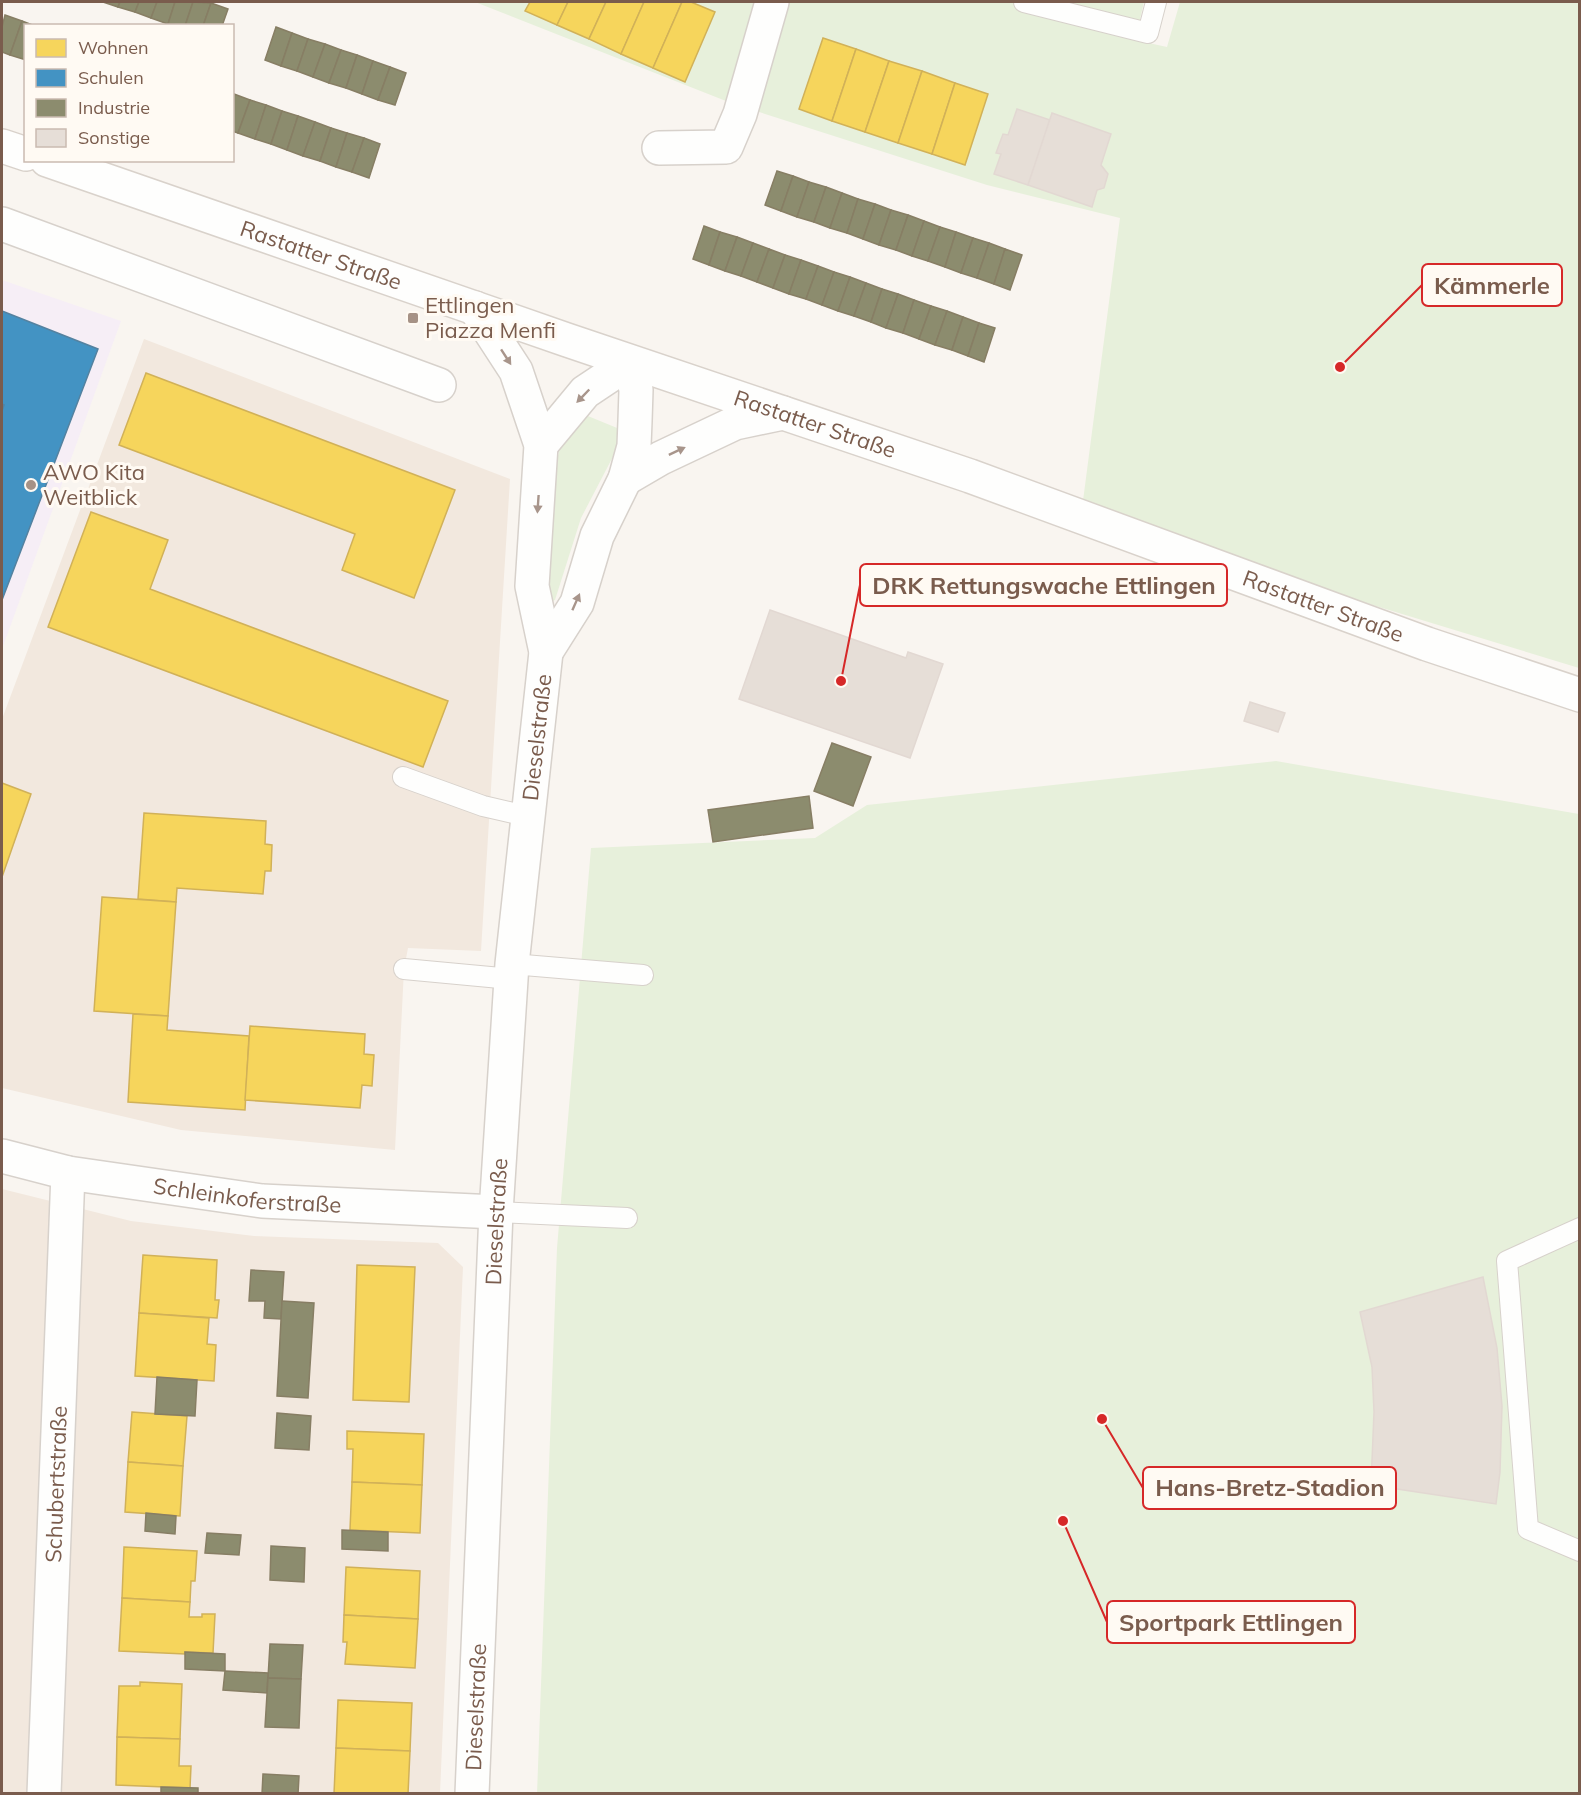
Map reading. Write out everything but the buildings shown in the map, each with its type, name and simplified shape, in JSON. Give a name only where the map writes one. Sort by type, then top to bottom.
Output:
[{"type":"street","points":[[659,148],[726,147],[741,114],[772,2]]},
{"type":"street","points":[[2,147],[24,153]]},
{"type":"street","name":"Rastatter Straße","points":[[53,162],[630,362],[970,476],[1428,644],[1580,695]]},
{"type":"street","points":[[2,224],[439,385]]},
{"type":"street","name":"Dieselstraße","points":[[472,1794],[496,1212],[512,971],[526,816],[546,652],[532,586],[541,445],[516,371],[475,308]]},
{"type":"street","points":[[541,445],[585,392],[630,362]]},
{"type":"street","name":"Dieselstraße","points":[[546,652],[577,603],[597,536],[625,478],[633,446],[635,421],[636,390],[630,362]]},
{"type":"street","points":[[625,478],[660,458],[735,423],[783,413]]},
{"type":"street","name":"Schleinkoferstraße","points":[[2,1156],[68,1173],[262,1202],[496,1212]]},
{"type":"street","name":"Schubertstraße","points":[[44,1794],[68,1173]]},
{"type":"lane","points":[[1023,2],[1148,33],[1156,2]]},
{"type":"lane","points":[[404,777],[483,806],[526,816]]},
{"type":"lane","points":[[404,969],[643,975]]},
{"type":"lane","points":[[496,1212],[627,1218]]},
{"type":"lane","points":[[1580,1228],[1506,1261],[1528,1529],[1580,1551]]},
{"type":"shaded area","name":"AWO Kita Weitblick","points":[[2,280],[121,321],[2,649]]},
{"type":"shaded area","points":[[144,339],[510,479],[481,951],[408,948],[404,969],[395,1150],[181,1130],[2,1088],[2,719]]},
{"type":"shaded area","points":[[2,1189],[131,1221],[254,1236],[438,1243],[463,1267],[440,1793],[2,1794]]},
{"type":"green space","points":[[475,2],[1144,2],[1135,40],[1167,47],[1180,2],[1579,2],[1579,668],[1081,516],[1120,218],[987,185],[731,103]]},
{"type":"green space","points":[[583,414],[622,430],[619,445],[581,518],[555,600],[550,602],[546,590],[553,472],[562,442]]},
{"type":"green space","points":[[1276,761],[1579,814],[1579,1793],[537,1794],[557,1248],[591,848],[815,838],[867,805]]},
{"type":"place","name":"Ettlingen Piazza Menfi","points":[[413,318]]},
{"type":"place","name":"Kämmerle","points":[[1340,367]]},
{"type":"place","name":"AWO Kita Weitblick","points":[[31,485]]},
{"type":"place","name":"DRK Rettungswache Ettlingen","points":[[841,681]]},
{"type":"place","name":"Hans-Bretz-Stadion","points":[[1102,1419]]},
{"type":"place","name":"Sportpark Ettlingen","points":[[1063,1521]]}]
